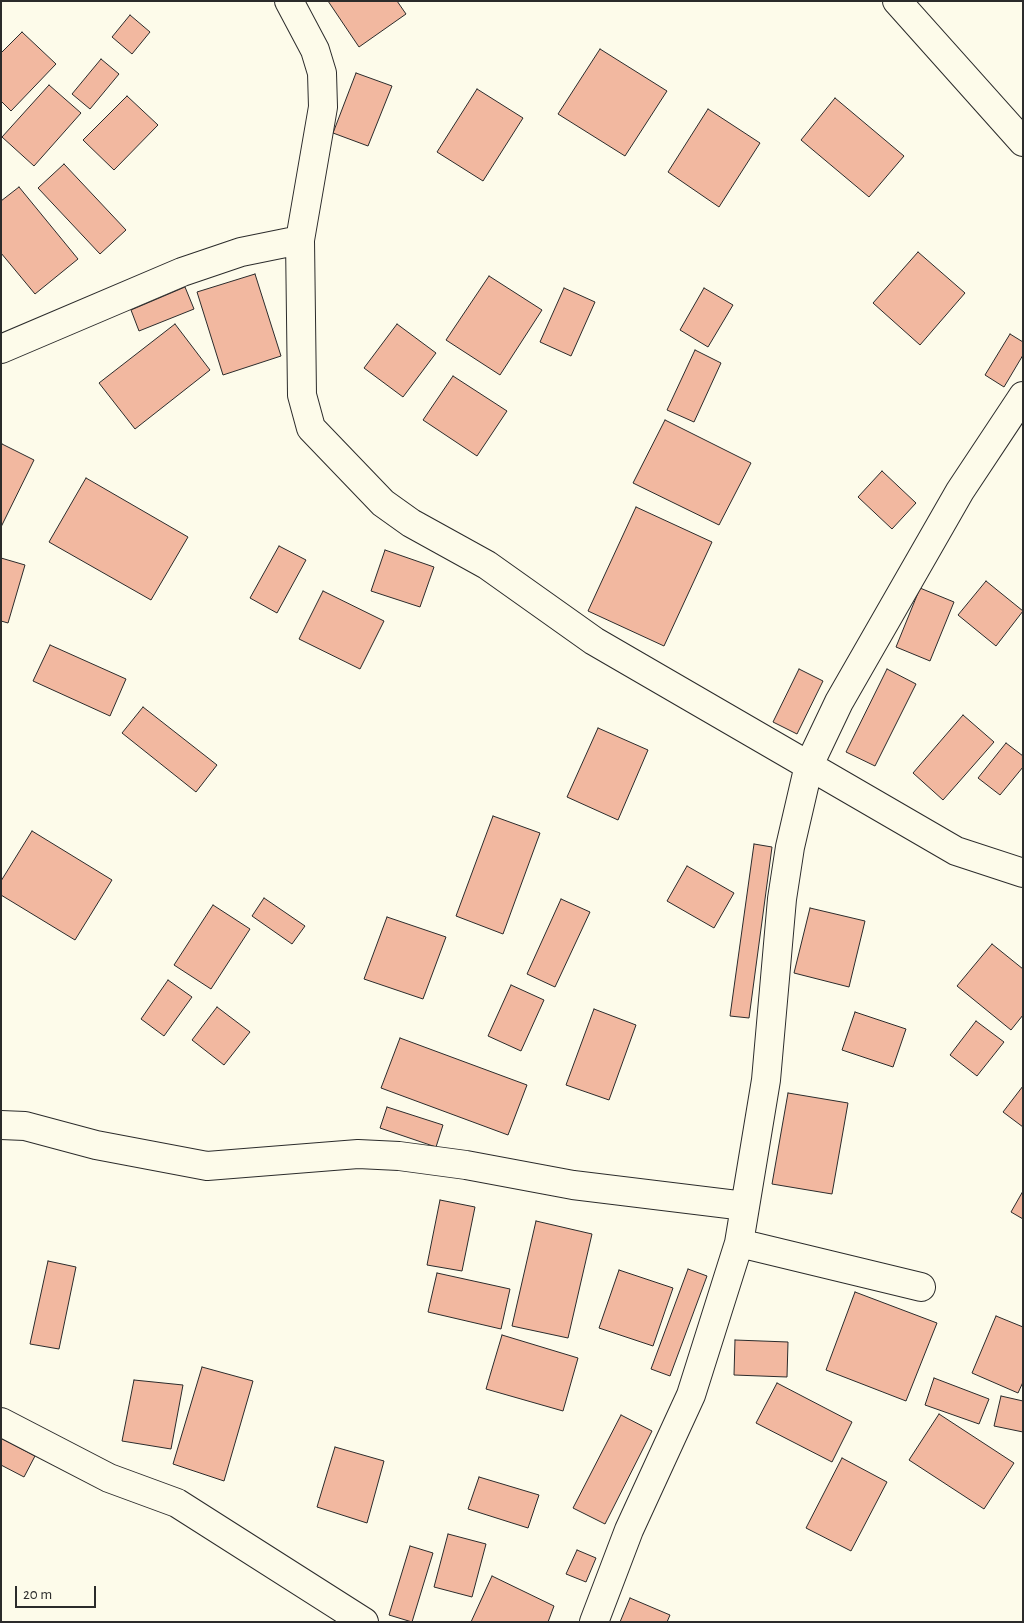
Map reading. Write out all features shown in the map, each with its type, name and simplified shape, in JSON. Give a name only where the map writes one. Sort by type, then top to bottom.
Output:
[{"type":"street","points":[[289,1],[314,50],[322,73],[324,107],[300,240],[302,395],[311,428],[383,503],[410,523],[487,565],[594,642],[956,851],[1023,873]]},
{"type":"street","points":[[897,1],[1023,142]]},
{"type":"street","points":[[1,349],[182,272],[241,252],[300,240]]},
{"type":"street","points":[[594,1622],[629,1530],[691,1394],[739,1243],[766,1080],[782,900],[788,856],[809,765],[839,702],[960,491],[1023,396]]},
{"type":"street","points":[[1,1125],[24,1126],[96,1145],[208,1166],[358,1154],[399,1156],[466,1165],[573,1184],[745,1206]]},
{"type":"street","points":[[739,1243],[921,1287]]},
{"type":"street","points":[[1,1422],[109,1478],[177,1503],[364,1622]]},
{"type":"building","points":[[328,1],[397,1],[406,14],[359,47]]},
{"type":"building","points":[[130,15],[150,32],[132,54],[112,37]]},
{"type":"building","points":[[22,32],[56,64],[11,111],[1,101],[1,53]]},
{"type":"building","points":[[600,49],[667,91],[625,156],[558,114]]},
{"type":"building","points":[[101,59],[119,74],[90,109],[72,94]]},
{"type":"building","points":[[356,73],[392,86],[368,146],[333,133]]},
{"type":"building","points":[[49,85],[81,113],[34,166],[2,137]]},
{"type":"building","points":[[477,89],[523,118],[483,181],[437,152]]},
{"type":"building","points":[[127,96],[158,125],[114,170],[83,140]]},
{"type":"building","points":[[835,98],[904,156],[869,197],[801,140]]},
{"type":"building","points":[[708,109],[760,143],[719,207],[668,172]]},
{"type":"building","points":[[64,164],[126,230],[100,254],[38,188]]},
{"type":"building","points":[[19,187],[78,259],[35,294],[1,253],[1,201]]},
{"type":"building","points":[[918,252],[965,293],[920,345],[873,303]]},
{"type":"building","points":[[255,274],[281,356],[223,375],[197,292]]},
{"type":"building","points":[[489,276],[542,310],[500,375],[446,340]]},
{"type":"building","points":[[185,287],[194,309],[139,331],[131,310]]},
{"type":"building","points":[[564,288],[595,302],[571,356],[540,342]]},
{"type":"building","points":[[704,288],[733,305],[708,347],[680,330]]},
{"type":"building","points":[[175,324],[210,370],[135,429],[99,383]]},
{"type":"building","points":[[397,324],[436,353],[403,397],[364,368]]},
{"type":"building","points":[[1010,334],[1023,342],[1023,355],[1004,387],[985,375]]},
{"type":"building","points":[[695,350],[721,363],[694,422],[667,410]]},
{"type":"building","points":[[453,376],[507,411],[477,456],[423,420]]},
{"type":"building","points":[[665,420],[751,463],[719,525],[633,483]]},
{"type":"building","points":[[2,444],[34,460],[1,527],[1,446]]},
{"type":"building","points":[[882,471],[916,503],[892,529],[858,497]]},
{"type":"building","points":[[86,478],[188,537],[151,600],[49,542]]},
{"type":"building","points":[[636,507],[712,542],[664,646],[588,611]]},
{"type":"building","points":[[279,546],[306,560],[277,613],[250,598]]},
{"type":"building","points":[[385,550],[434,567],[420,607],[371,591]]},
{"type":"building","points":[[1,558],[25,565],[8,623],[1,621]]},
{"type":"building","points":[[986,581],[1023,611],[996,646],[958,615]]},
{"type":"building","points":[[920,588],[954,602],[930,661],[896,647]]},
{"type":"building","points":[[323,591],[384,621],[360,669],[299,639]]},
{"type":"building","points":[[50,645],[126,679],[110,716],[33,681]]},
{"type":"building","points":[[799,669],[823,681],[797,734],[773,722]]},
{"type":"building","points":[[887,669],[916,684],[875,766],[846,752]]},
{"type":"building","points":[[143,707],[217,765],[196,792],[122,733]]},
{"type":"building","points":[[963,715],[994,742],[943,800],[913,773]]},
{"type":"building","points":[[598,728],[648,750],[618,820],[567,797]]},
{"type":"building","points":[[1006,743],[1023,756],[1023,767],[1000,795],[978,778]]},
{"type":"building","points":[[493,816],[540,833],[503,934],[456,916]]},
{"type":"building","points":[[32,831],[112,880],[75,940],[1,895],[1,881]]},
{"type":"building","points":[[754,844],[772,847],[749,1018],[730,1016]]},
{"type":"building","points":[[687,866],[734,893],[714,928],[667,901]]},
{"type":"building","points":[[264,898],[305,926],[292,944],[252,916]]},
{"type":"building","points":[[561,899],[590,912],[555,987],[527,974]]},
{"type":"building","points":[[213,905],[250,929],[211,989],[174,965]]},
{"type":"building","points":[[810,908],[865,921],[849,987],[794,973]]},
{"type":"building","points":[[387,917],[446,937],[423,999],[364,979]]},
{"type":"building","points":[[992,944],[1023,969],[1023,1015],[1011,1030],[957,986]]},
{"type":"building","points":[[168,980],[192,997],[164,1036],[141,1019]]},
{"type":"building","points":[[511,985],[544,1000],[521,1051],[488,1036]]},
{"type":"building","points":[[217,1007],[250,1032],[224,1065],[192,1040]]},
{"type":"building","points":[[594,1009],[636,1025],[609,1100],[566,1085]]},
{"type":"building","points":[[855,1012],[906,1029],[893,1067],[842,1050]]},
{"type":"building","points":[[976,1021],[1004,1042],[977,1076],[950,1055]]},
{"type":"building","points":[[400,1038],[527,1085],[508,1135],[381,1088]]},
{"type":"building","points":[[1023,1086],[1023,1127],[1003,1112]]},
{"type":"building","points":[[788,1093],[848,1103],[832,1194],[772,1184]]},
{"type":"building","points":[[387,1107],[443,1125],[436,1147],[380,1128]]},
{"type":"building","points":[[1023,1191],[1023,1219],[1011,1212]]},
{"type":"building","points":[[440,1200],[475,1207],[462,1271],[427,1265]]},
{"type":"building","points":[[536,1221],[592,1234],[568,1338],[512,1326]]},
{"type":"building","points":[[48,1261],[76,1267],[59,1349],[30,1344]]},
{"type":"building","points":[[688,1269],[707,1276],[670,1376],[651,1369]]},
{"type":"building","points":[[619,1270],[673,1288],[653,1346],[599,1328]]},
{"type":"building","points":[[437,1273],[510,1289],[501,1329],[428,1312]]},
{"type":"building","points":[[855,1292],[937,1323],[906,1401],[826,1370]]},
{"type":"building","points":[[996,1316],[1023,1327],[1023,1382],[1018,1393],[972,1373]]},
{"type":"building","points":[[502,1335],[578,1358],[563,1411],[486,1389]]},
{"type":"building","points":[[735,1340],[788,1342],[787,1377],[734,1375]]},
{"type":"building","points":[[202,1367],[253,1381],[224,1481],[173,1464]]},
{"type":"building","points":[[934,1378],[989,1399],[979,1424],[925,1405]]},
{"type":"building","points":[[134,1380],[183,1385],[171,1449],[122,1441]]},
{"type":"building","points":[[777,1383],[852,1422],[832,1462],[756,1423]]},
{"type":"building","points":[[1001,1396],[1023,1401],[1023,1432],[994,1426]]},
{"type":"building","points":[[939,1414],[1014,1463],[984,1509],[909,1460]]},
{"type":"building","points":[[621,1415],[652,1431],[605,1524],[573,1508]]},
{"type":"building","points":[[1,1438],[35,1456],[24,1477],[1,1465]]},
{"type":"building","points":[[335,1447],[384,1461],[367,1523],[317,1507]]},
{"type":"building","points":[[842,1458],[887,1482],[851,1551],[806,1528]]},
{"type":"building","points":[[479,1477],[539,1495],[528,1528],[468,1509]]},
{"type":"building","points":[[448,1534],[486,1544],[472,1597],[434,1587]]},
{"type":"building","points":[[410,1546],[433,1553],[412,1622],[389,1615]]},
{"type":"building","points":[[577,1550],[596,1558],[586,1582],[566,1574]]},
{"type":"building","points":[[492,1576],[554,1606],[548,1622],[471,1622]]},
{"type":"building","points":[[630,1598],[670,1615],[667,1622],[620,1622]]}]
